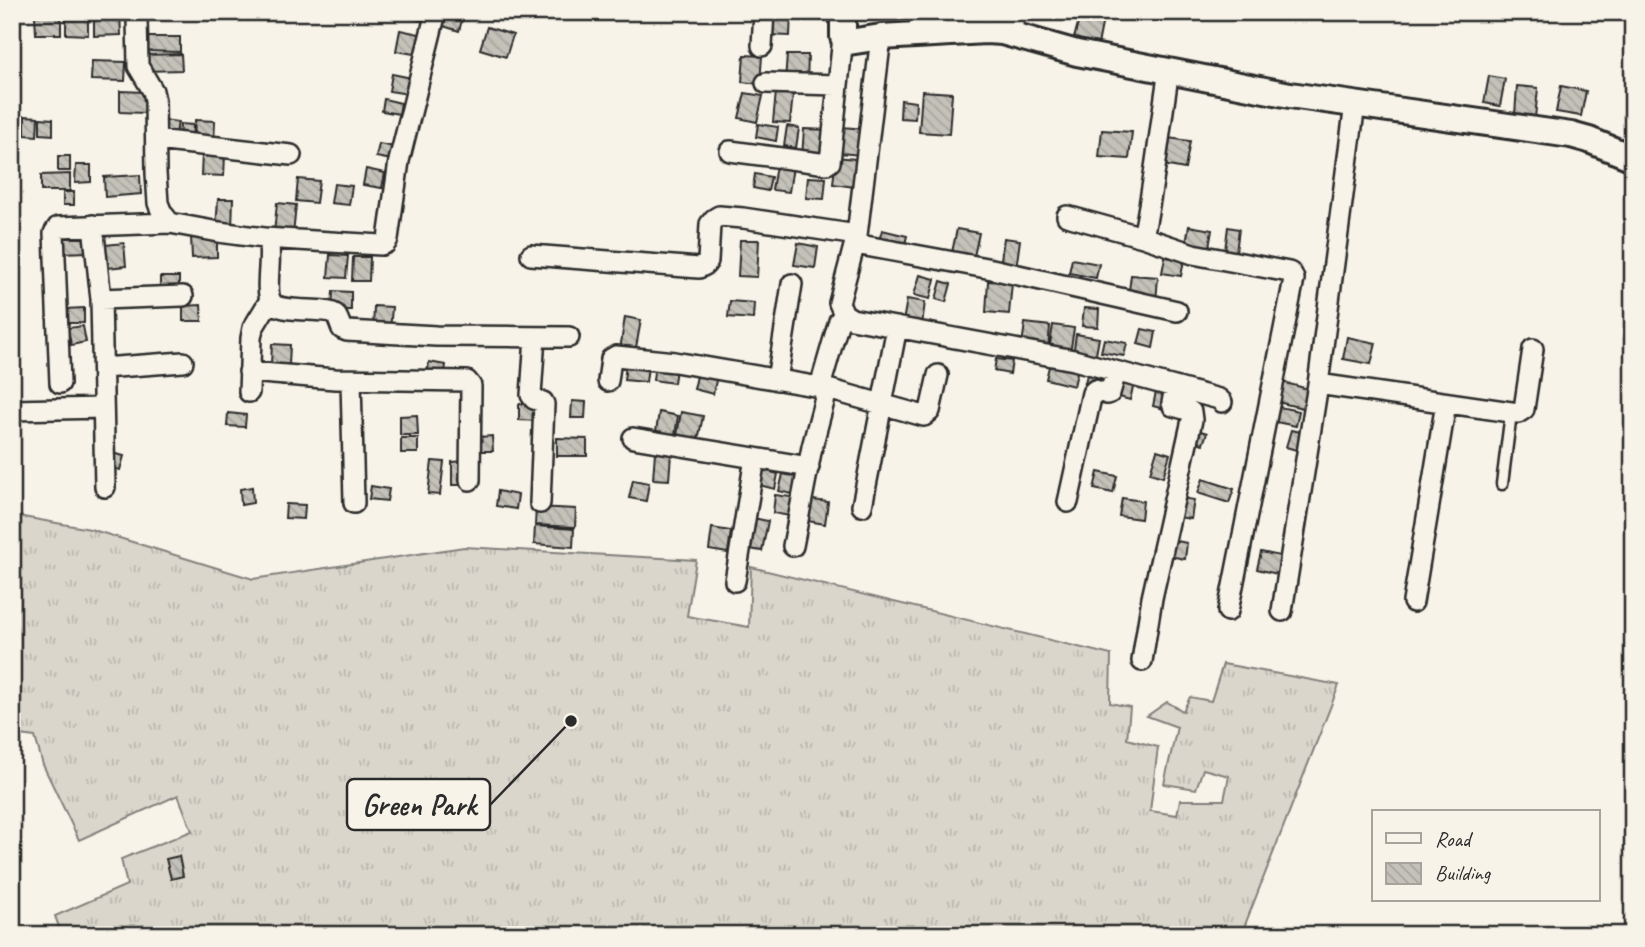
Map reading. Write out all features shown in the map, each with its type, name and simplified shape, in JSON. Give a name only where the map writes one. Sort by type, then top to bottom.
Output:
[{"type":"street","points":[[135,12],[138,66],[153,91],[155,100],[158,203],[170,223]]},
{"type":"street","points":[[60,383],[54,233],[58,227],[170,223],[264,238],[381,245],[386,243],[398,161],[436,12]]},
{"type":"street","points":[[762,46],[764,12]]},
{"type":"street","points":[[730,151],[827,164],[830,162],[843,37],[843,12]]},
{"type":"street","points":[[843,37],[849,42],[881,37],[920,23],[1002,32],[1013,23],[1077,52],[1290,95],[1572,135],[1633,158]]},
{"type":"street","points":[[881,37],[856,240],[839,303],[844,314],[852,319],[1074,360],[1222,402]]},
{"type":"street","points":[[1143,237],[1152,195],[1169,70]]},
{"type":"street","points":[[766,83],[837,85]]},
{"type":"street","points":[[1282,611],[1318,384],[1355,104]]},
{"type":"street","points":[[156,140],[291,155]]},
{"type":"street","points":[[531,255],[699,268],[708,261],[710,224],[714,219],[719,216],[743,218],[992,269],[1177,311]]},
{"type":"street","points":[[1066,216],[1193,254],[1292,274],[1294,279],[1228,611]]},
{"type":"street","points":[[93,225],[101,299],[104,487]]},
{"type":"street","points":[[264,238],[268,240],[270,247],[268,277],[270,300],[274,305],[332,313],[337,317],[339,326],[347,331],[436,336],[569,337]]},
{"type":"street","points":[[777,380],[792,284]]},
{"type":"street","points":[[101,299],[183,296]]},
{"type":"street","points":[[248,392],[253,328],[270,300]]},
{"type":"street","points":[[793,546],[825,398],[822,385],[839,321],[844,314]]},
{"type":"street","points":[[862,506],[897,327]]},
{"type":"street","points":[[535,337],[531,395],[544,404],[540,503]]},
{"type":"street","points":[[1318,384],[1518,413],[1524,409],[1533,349]]},
{"type":"street","points":[[608,381],[611,359],[616,356],[675,362],[814,386],[822,385],[924,416],[930,411],[938,375]]},
{"type":"street","points":[[103,368],[183,362]]},
{"type":"street","points":[[249,372],[351,380],[470,383],[470,480]]},
{"type":"street","points":[[1068,502],[1092,393],[1095,390],[1110,393],[1116,372]]},
{"type":"street","points":[[351,380],[354,503]]},
{"type":"street","points":[[1142,661],[1152,598],[1192,420],[1191,412],[1173,406],[1175,387]]},
{"type":"street","points":[[1413,602],[1446,403]]},
{"type":"street","points":[[12,410],[103,408]]},
{"type":"street","points":[[633,438],[809,467]]},
{"type":"street","points":[[735,581],[755,458]]},
{"type":"lane","points":[[1502,484],[1511,413]]},
{"type":"green space","points":[[12,515],[90,529],[253,579],[464,547],[696,560],[687,616],[749,627],[751,567],[1111,655],[1110,703],[1130,707],[1127,739],[1158,747],[1150,811],[1177,815],[1180,800],[1224,800],[1229,776],[1203,769],[1196,789],[1164,784],[1177,727],[1147,716],[1167,702],[1183,711],[1190,697],[1211,701],[1223,664],[1339,685],[1241,935],[62,935],[55,916],[127,885],[121,859],[192,831],[178,795],[79,840],[43,765],[35,737],[12,734]]},
{"type":"building","points":[[94,12],[120,12],[121,35],[94,36]]},
{"type":"building","points":[[412,12],[431,12],[428,22],[411,18]]},
{"type":"building","points":[[768,12],[791,12],[790,36],[767,35]]},
{"type":"building","points":[[936,12],[956,12],[956,21],[936,21]]},
{"type":"building","points":[[1081,12],[1104,14],[1097,50],[1072,46]]},
{"type":"building","points":[[66,13],[88,14],[88,35],[66,34]]},
{"type":"building","points":[[440,13],[462,20],[459,31],[437,24]]},
{"type":"building","points":[[35,15],[61,15],[61,34],[36,34]]},
{"type":"building","points":[[487,27],[513,35],[506,57],[480,49]]},
{"type":"building","points":[[400,30],[424,35],[420,55],[396,51]]},
{"type":"building","points":[[145,37],[180,37],[180,52],[144,51]]},
{"type":"building","points":[[181,54],[182,70],[144,71],[144,55]]},
{"type":"building","points":[[744,55],[762,56],[760,84],[742,82]]},
{"type":"building","points":[[787,55],[808,55],[807,82],[785,81]]},
{"type":"building","points":[[92,61],[126,62],[125,81],[91,80]]},
{"type":"building","points":[[392,74],[412,78],[409,94],[389,91]]},
{"type":"building","points":[[1489,76],[1505,79],[1500,106],[1484,103]]},
{"type":"building","points":[[1517,86],[1538,88],[1535,118],[1515,115]]},
{"type":"building","points":[[1561,86],[1586,91],[1581,116],[1556,112]]},
{"type":"building","points":[[120,91],[145,92],[145,113],[120,112]]},
{"type":"building","points":[[922,91],[952,93],[949,134],[919,132]]},
{"type":"building","points":[[776,92],[793,94],[790,123],[773,122]]},
{"type":"building","points":[[745,93],[763,96],[757,122],[739,118]]},
{"type":"building","points":[[384,99],[401,103],[399,114],[382,111]]},
{"type":"building","points":[[901,100],[916,102],[915,119],[900,118]]},
{"type":"building","points":[[1631,110],[1633,111],[1633,142],[1627,141]]},
{"type":"building","points":[[25,116],[38,117],[37,136],[25,135]]},
{"type":"building","points":[[40,118],[53,119],[53,135],[40,134]]},
{"type":"building","points":[[164,120],[178,122],[175,140],[161,137]]},
{"type":"building","points":[[195,120],[215,121],[214,144],[194,143]]},
{"type":"building","points":[[180,124],[193,125],[192,142],[179,141]]},
{"type":"building","points":[[758,124],[778,127],[776,141],[756,137]]},
{"type":"building","points":[[787,126],[799,128],[796,148],[784,146]]},
{"type":"building","points":[[841,127],[866,129],[863,155],[839,153]]},
{"type":"building","points":[[804,129],[830,130],[829,159],[802,157]]},
{"type":"building","points":[[1102,130],[1132,132],[1129,159],[1099,157]]},
{"type":"building","points":[[1168,138],[1190,141],[1185,169],[1163,165]]},
{"type":"building","points":[[379,144],[395,147],[392,160],[376,157]]},
{"type":"building","points":[[202,154],[225,155],[224,176],[201,175]]},
{"type":"building","points":[[58,156],[70,156],[70,171],[58,171]]},
{"type":"building","points":[[836,157],[865,160],[862,188],[833,184]]},
{"type":"building","points":[[76,165],[91,165],[91,182],[75,183]]},
{"type":"building","points":[[776,165],[793,167],[789,192],[772,190]]},
{"type":"building","points":[[366,169],[385,173],[382,188],[363,185]]},
{"type":"building","points":[[70,174],[70,191],[41,191],[41,175]]},
{"type":"building","points":[[755,174],[771,177],[768,191],[753,188]]},
{"type":"building","points":[[140,175],[141,194],[105,197],[104,177]]},
{"type":"building","points":[[808,177],[826,178],[824,199],[806,198]]},
{"type":"building","points":[[298,179],[319,181],[316,203],[296,201]]},
{"type":"building","points":[[334,184],[352,186],[349,205],[331,203]]},
{"type":"building","points":[[63,192],[74,192],[74,205],[63,205]]},
{"type":"building","points":[[218,199],[233,199],[232,229],[216,228]]},
{"type":"building","points":[[277,203],[296,205],[293,235],[274,233]]},
{"type":"building","points":[[1189,226],[1212,230],[1208,253],[1185,249]]},
{"type":"building","points":[[1228,227],[1239,229],[1236,252],[1225,250]]},
{"type":"building","points":[[957,229],[979,233],[973,261],[951,257]]},
{"type":"building","points":[[61,230],[87,230],[88,252],[61,253]]},
{"type":"building","points":[[882,230],[907,236],[903,251],[878,245]]},
{"type":"building","points":[[191,236],[217,236],[217,257],[192,258]]},
{"type":"building","points":[[1004,238],[1020,240],[1016,269],[1000,267]]},
{"type":"building","points":[[740,240],[759,240],[757,277],[738,276]]},
{"type":"building","points":[[124,243],[126,266],[98,269],[96,246]]},
{"type":"building","points":[[798,243],[818,247],[815,268],[794,265]]},
{"type":"building","points":[[330,255],[348,256],[346,278],[328,277]]},
{"type":"building","points":[[353,257],[370,257],[369,281],[352,281]]},
{"type":"building","points":[[1165,257],[1184,260],[1181,276],[1162,273]]},
{"type":"building","points":[[1072,259],[1099,264],[1096,278],[1069,273]]},
{"type":"building","points":[[920,275],[935,279],[930,299],[914,295]]},
{"type":"building","points":[[1131,275],[1158,277],[1156,302],[1128,299]]},
{"type":"building","points":[[160,277],[179,277],[179,295],[160,295]]},
{"type":"building","points":[[941,281],[951,284],[946,302],[936,299]]},
{"type":"building","points":[[988,281],[1012,283],[1009,314],[986,312]]},
{"type":"building","points":[[333,291],[351,292],[351,310],[332,310]]},
{"type":"building","points":[[907,299],[925,302],[922,325],[903,322]]},
{"type":"building","points":[[730,301],[754,303],[753,319],[728,317]]},
{"type":"building","points":[[201,305],[202,321],[183,321],[183,306]]},
{"type":"building","points":[[374,306],[392,307],[390,331],[373,330]]},
{"type":"building","points":[[84,308],[84,323],[64,323],[64,309]]},
{"type":"building","points":[[1084,308],[1099,309],[1098,327],[1082,326]]},
{"type":"building","points":[[625,317],[641,320],[635,353],[620,350]]},
{"type":"building","points":[[1025,323],[1050,326],[1048,348],[1022,345]]},
{"type":"building","points":[[1053,325],[1074,328],[1070,354],[1049,351]]},
{"type":"building","points":[[83,326],[86,342],[71,345],[68,328]]},
{"type":"building","points":[[1142,329],[1156,332],[1153,348],[1138,344]]},
{"type":"building","points":[[1076,334],[1099,338],[1095,360],[1073,356]]},
{"type":"building","points":[[1347,337],[1376,343],[1371,364],[1343,359]]},
{"type":"building","points":[[1104,339],[1127,343],[1124,356],[1101,352]]},
{"type":"building","points":[[272,344],[290,345],[289,365],[271,364]]},
{"type":"building","points":[[1051,358],[1079,364],[1074,386],[1046,379]]},
{"type":"building","points":[[996,359],[1012,361],[1010,374],[994,371]]},
{"type":"building","points":[[429,362],[446,365],[444,378],[427,375]]},
{"type":"building","points":[[655,364],[676,368],[674,383],[653,380]]},
{"type":"building","points":[[626,365],[648,367],[646,382],[624,380]]},
{"type":"building","points":[[1088,371],[1110,377],[1106,392],[1084,386]]},
{"type":"building","points":[[698,372],[717,376],[713,394],[694,389]]},
{"type":"building","points":[[1117,375],[1135,379],[1130,400],[1112,395]]},
{"type":"building","points":[[1278,381],[1312,390],[1307,409],[1273,401]]},
{"type":"building","points":[[1157,387],[1169,390],[1164,409],[1153,406]]},
{"type":"building","points":[[572,401],[586,402],[585,418],[571,418]]},
{"type":"building","points":[[519,404],[538,404],[537,421],[519,420]]},
{"type":"building","points":[[1274,406],[1299,411],[1296,426],[1271,421]]},
{"type":"building","points":[[659,412],[678,416],[674,441],[655,438]]},
{"type":"building","points":[[681,412],[703,416],[697,445],[676,441]]},
{"type":"building","points":[[228,413],[246,415],[245,427],[227,426]]},
{"type":"building","points":[[417,415],[418,435],[400,435],[400,416]]},
{"type":"building","points":[[1191,428],[1207,433],[1203,444],[1188,439]]},
{"type":"building","points":[[1291,430],[1305,433],[1300,451],[1286,447]]},
{"type":"building","points":[[492,436],[493,451],[479,451],[479,437]]},
{"type":"building","points":[[401,438],[418,438],[418,453],[401,453]]},
{"type":"building","points":[[557,438],[587,439],[587,456],[557,456]]},
{"type":"building","points":[[1157,450],[1170,454],[1163,477],[1150,473]]},
{"type":"building","points":[[108,452],[124,456],[120,470],[104,465]]},
{"type":"building","points":[[655,452],[671,454],[669,480],[653,479]]},
{"type":"building","points":[[432,461],[444,462],[440,495],[428,494]]},
{"type":"building","points":[[466,461],[466,485],[452,485],[452,462]]},
{"type":"building","points":[[763,470],[778,474],[775,489],[759,485]]},
{"type":"building","points":[[1098,472],[1117,476],[1113,493],[1094,489]]},
{"type":"building","points":[[783,474],[801,478],[797,495],[779,491]]},
{"type":"building","points":[[1203,479],[1234,489],[1229,503],[1198,493]]},
{"type":"building","points":[[633,480],[649,483],[646,501],[629,498]]},
{"type":"building","points":[[371,486],[389,489],[387,501],[369,499]]},
{"type":"building","points":[[252,487],[253,503],[241,505],[240,489]]},
{"type":"building","points":[[498,491],[518,495],[516,509],[496,506]]},
{"type":"building","points":[[775,495],[799,498],[796,517],[773,513]]},
{"type":"building","points":[[1176,497],[1194,500],[1191,519],[1172,516]]},
{"type":"building","points":[[1122,498],[1143,501],[1141,519],[1119,516]]},
{"type":"building","points":[[806,499],[828,502],[825,524],[802,520]]},
{"type":"building","points":[[286,504],[305,505],[304,519],[285,518]]},
{"type":"building","points":[[536,507],[576,509],[575,527],[535,525]]},
{"type":"building","points":[[748,517],[768,521],[762,551],[743,548]]},
{"type":"building","points":[[535,526],[574,529],[573,547],[534,544]]},
{"type":"building","points":[[712,528],[731,531],[728,553],[709,550]]},
{"type":"building","points":[[1172,540],[1187,543],[1185,559],[1169,556]]},
{"type":"building","points":[[1261,552],[1285,557],[1281,575],[1257,569]]},
{"type":"building","points":[[1633,706],[1633,731],[1627,730]]},
{"type":"building","points":[[179,856],[183,876],[171,879],[166,859]]},
{"type":"place","name":"Green Park","points":[[571,721]]}]
